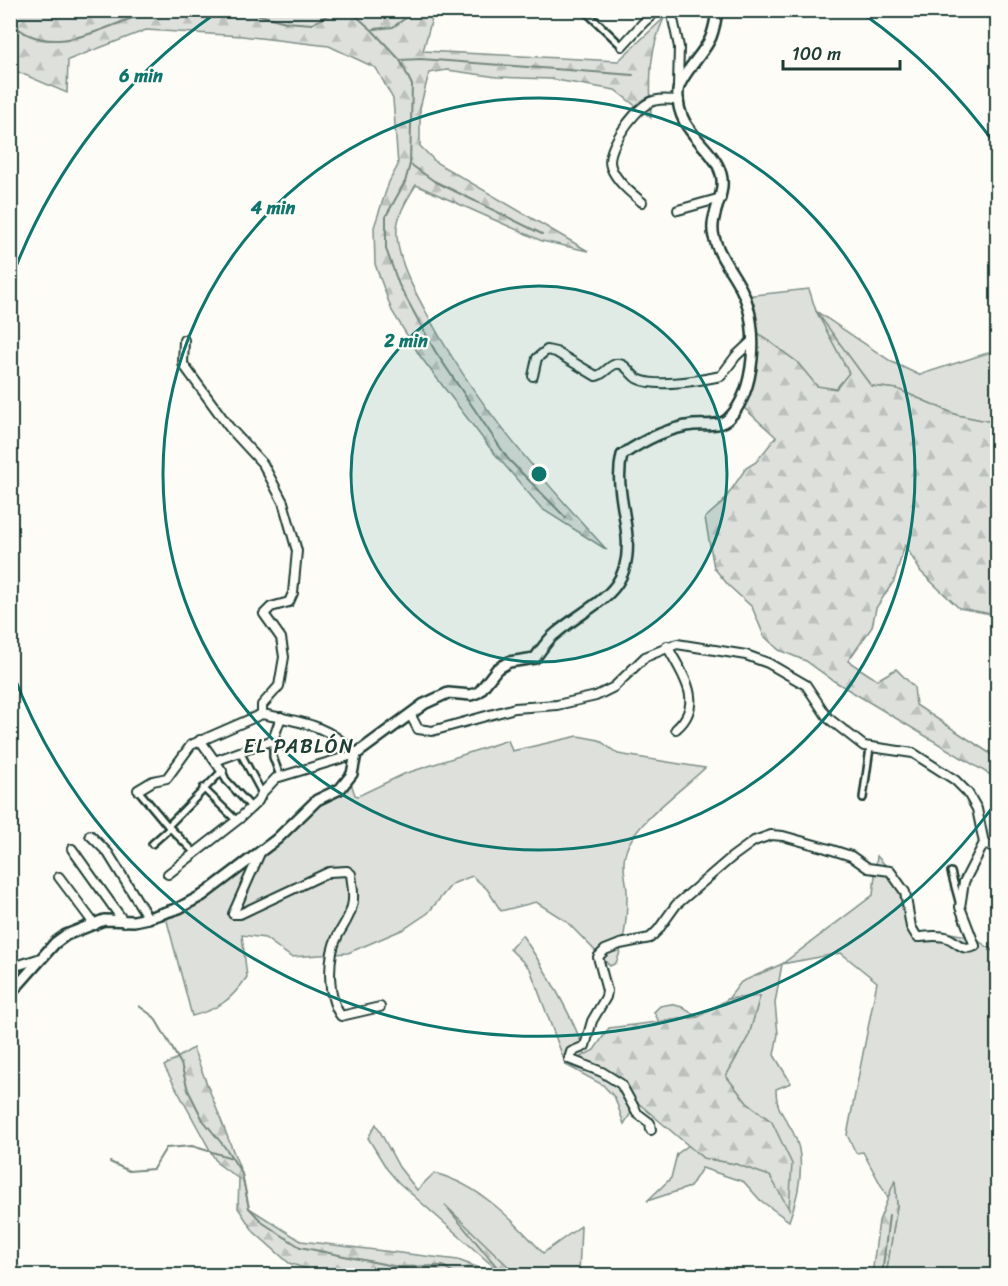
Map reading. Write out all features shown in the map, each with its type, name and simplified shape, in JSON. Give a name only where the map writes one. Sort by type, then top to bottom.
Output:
[{"type":"street","points":[[585,10],[622,46],[658,10]]},
{"type":"street","points":[[168,874],[252,808],[261,793],[280,776],[356,754],[410,714],[448,693],[471,695],[479,692],[497,669],[508,662],[535,658],[553,635],[601,602],[620,580],[629,558],[624,505],[619,485],[618,470],[622,455],[676,427],[714,425],[727,420],[748,386],[752,366],[745,296],[723,260],[714,238],[714,222],[721,198],[722,174],[714,159],[693,136],[681,114],[678,89],[679,47],[671,10]]},
{"type":"street","points":[[678,89],[711,37],[717,10]]},
{"type":"street","points":[[642,202],[624,186],[611,167],[610,158],[616,141],[632,118],[645,105],[654,101],[679,101]]},
{"type":"street","points":[[678,210],[721,198]]},
{"type":"street","points":[[184,340],[183,364],[230,427],[262,464],[283,502],[297,551],[293,593],[289,602],[271,607],[264,614],[282,638],[284,657],[279,686],[262,705],[262,714]]},
{"type":"street","points":[[533,376],[537,358],[547,350],[556,352],[596,376],[616,364],[623,365],[636,378],[648,382],[698,381],[721,376],[736,356],[751,342]]},
{"type":"street","points":[[410,714],[418,729],[432,730],[515,708],[556,705],[596,696],[614,687],[645,657],[667,646],[687,644],[699,649],[746,655],[768,663],[806,685],[828,718],[870,748],[913,753],[955,780],[977,808],[984,843],[964,882],[960,907]]},
{"type":"street","points":[[667,646],[691,697],[689,715],[676,729]]},
{"type":"street","points":[[195,853],[169,827],[138,790],[153,781],[167,778],[187,748],[200,740],[262,714],[313,724],[342,740],[356,754]]},
{"type":"street","points":[[280,776],[273,757],[273,740],[281,717]]},
{"type":"street","points":[[200,740],[226,780],[252,808]]},
{"type":"street","points":[[216,762],[273,740]]},
{"type":"street","points":[[863,798],[870,748]]},
{"type":"street","points":[[240,752],[261,793]]},
{"type":"street","points":[[10,994],[66,935],[104,920],[124,922],[148,918],[179,908],[203,895],[292,826],[317,800],[340,789],[352,774],[356,754]]},
{"type":"street","points":[[152,844],[203,788],[222,771]]},
{"type":"street","points":[[203,788],[237,821]]},
{"type":"street","points":[[90,835],[108,853],[148,918]]},
{"type":"street","points":[[651,1130],[650,1123],[637,1113],[621,1084],[602,1072],[569,1059],[571,1052],[585,1046],[592,1021],[608,991],[598,957],[605,950],[620,944],[650,938],[676,905],[746,846],[771,835],[783,836],[851,856],[868,868],[890,871],[905,892],[911,927],[917,937],[948,938],[963,948],[972,948],[975,946],[960,907],[951,872]]},
{"type":"street","points":[[984,843],[998,849]]},
{"type":"street","points":[[72,849],[124,922]]},
{"type":"street","points":[[261,851],[233,914],[240,914],[329,872],[347,871],[351,874],[353,899],[349,917],[337,937],[333,956],[331,977],[334,1000],[341,1016],[380,1007]]},
{"type":"street","points":[[59,877],[95,925]]},
{"type":"street","points":[[10,968],[45,957]]},
{"type":"green space","points":[[55,10],[434,11],[423,51],[618,61],[664,18],[653,55],[650,79],[651,118],[615,90],[550,79],[497,77],[447,70],[429,73],[420,108],[420,146],[437,163],[588,251],[542,241],[416,185],[402,209],[397,229],[398,246],[404,266],[444,345],[486,407],[532,466],[607,550],[542,509],[490,448],[420,356],[392,311],[375,264],[374,227],[389,182],[398,165],[393,99],[376,68],[329,46],[242,36],[146,30],[68,60],[67,93],[11,69],[10,11],[39,13]]},
{"type":"green space","points":[[809,289],[816,311],[892,362],[919,375],[997,350],[997,423],[957,415],[897,389],[871,386],[819,316],[849,373],[836,389],[817,387],[797,362],[751,328],[745,296]]},
{"type":"green space","points":[[816,311],[871,386],[897,389],[957,415],[997,423],[997,615],[959,608],[921,572],[905,545],[894,581],[876,608],[872,627],[848,661],[877,680],[896,669],[914,687],[916,705],[997,758],[997,779],[834,681],[806,661],[779,650],[764,636],[752,607],[729,586],[714,568],[705,518],[723,502],[746,468],[756,462],[776,437],[742,406],[750,387],[751,328],[797,362],[817,386],[836,389],[849,373]]},
{"type":"green space","points":[[578,736],[599,740],[618,754],[705,768],[647,820],[629,844],[624,860],[627,891],[626,921],[616,963],[610,966],[566,921],[536,902],[501,911],[487,889],[472,876],[452,884],[428,913],[404,929],[348,953],[291,957],[265,938],[242,935],[247,977],[224,1002],[192,1016],[167,921],[169,910],[225,874],[313,807],[338,793],[350,780],[355,795],[358,796],[404,774],[508,740],[512,751]]},
{"type":"green space","points":[[877,856],[909,891],[916,925],[922,935],[942,932],[962,935],[990,948],[997,955],[997,1275],[886,1275],[897,1206],[895,1182],[888,1198],[863,1152],[856,1153],[847,1135],[877,982],[841,953],[782,964],[873,895]]},
{"type":"green space","points":[[522,935],[549,978],[581,1041],[586,1056],[567,1065],[600,1076],[638,1102],[624,1124],[615,1098],[603,1085],[566,1065],[530,969],[510,949]]},
{"type":"green space","points":[[782,964],[775,1003],[778,1034],[774,1055],[791,1083],[776,1089],[776,1096],[781,1112],[797,1142],[801,1165],[796,1200],[789,1221],[760,1200],[744,1182],[702,1168],[690,1187],[647,1201],[671,1178],[677,1154],[689,1145],[703,1158],[736,1164],[770,1176],[789,1207],[772,1122],[747,1103],[726,1076],[749,1035],[760,996],[728,999],[741,982]]},
{"type":"green space","points":[[760,996],[749,1035],[726,1076],[747,1103],[772,1122],[792,1164],[789,1209],[770,1176],[736,1164],[703,1158],[630,1096],[600,1076],[566,1065],[594,1050],[609,1028],[698,1017],[728,999]]},
{"type":"green space","points":[[671,1004],[682,1007],[698,1017],[659,1022],[654,1012],[660,1006]]},
{"type":"green space","points":[[193,1048],[242,1174],[249,1208],[301,1241],[458,1260],[498,1275],[324,1275],[289,1263],[254,1232],[238,1208],[239,1179],[217,1163],[164,1066]]},
{"type":"green space","points":[[376,1124],[399,1167],[417,1190],[434,1173],[451,1178],[494,1205],[543,1253],[581,1226],[579,1275],[517,1275],[451,1212],[503,1275],[398,1182],[387,1169],[368,1138]]},
{"type":"green space","points":[[895,1180],[897,1206],[886,1275],[872,1275],[879,1221]]},
{"type":"green space","points":[[445,1205],[517,1275],[504,1275]]},
{"type":"waterway","points":[[10,21],[24,32],[39,38],[55,40],[88,34],[139,16],[167,10]]},
{"type":"waterway","points":[[241,10],[286,22],[312,24],[337,10]]},
{"type":"waterway","points":[[340,10],[355,15],[372,30],[400,60],[412,85],[410,164],[405,182],[386,216],[386,249],[399,285],[435,351],[508,459],[566,518]]},
{"type":"waterway","points":[[374,29],[393,27],[417,10]]},
{"type":"waterway","points":[[400,60],[421,59],[633,75]]},
{"type":"waterway","points":[[410,164],[434,181],[542,234]]},
{"type":"waterway","points":[[139,1006],[154,1017],[167,1039],[181,1064],[188,1090],[203,1120],[227,1150],[242,1174],[249,1208],[263,1223],[300,1247],[398,1267],[443,1266],[459,1276]]},
{"type":"waterway","points":[[110,1162],[129,1171],[153,1169],[166,1148],[192,1146],[232,1158]]},
{"type":"waterway","points":[[882,1276],[889,1215]]},
{"type":"district","name":"EL PABLÓN","points":[[299,746]]}]
